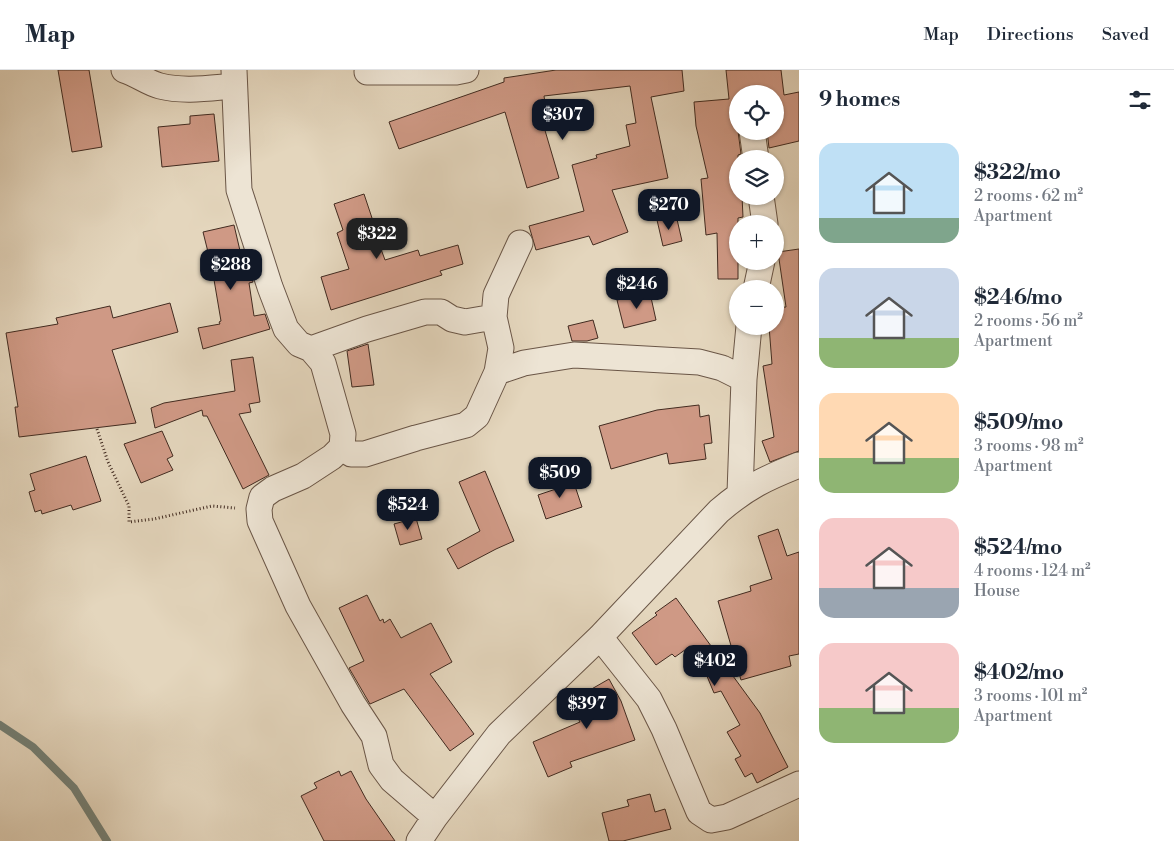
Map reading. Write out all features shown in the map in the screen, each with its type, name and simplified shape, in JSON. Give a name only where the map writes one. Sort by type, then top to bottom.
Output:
[{"type":"street","points":[[124,70],[158,85],[185,89],[234,78],[239,190],[270,287],[286,329],[299,344],[311,349],[323,363],[343,434],[342,447],[332,457],[262,497],[259,509],[260,521],[298,606],[353,704],[374,736],[381,765],[392,780],[435,817]]},
{"type":"street","points":[[367,72],[456,72],[466,70]]},
{"type":"street","points":[[342,447],[351,454],[365,454],[466,425],[476,416],[497,372],[501,348],[494,317],[496,295],[520,243]]},
{"type":"street","points":[[311,349],[367,329],[424,312],[441,312],[452,319],[465,322],[494,317]]},
{"type":"street","points":[[740,493],[744,379],[748,335]]},
{"type":"street","points":[[497,372],[524,363],[574,354],[699,362],[722,368],[744,379]]},
{"type":"street","points":[[420,841],[435,817],[499,734],[600,637],[719,511],[740,493],[766,478],[799,465]]},
{"type":"street","points":[[600,637],[649,699],[664,729],[699,812],[711,820],[727,817],[799,784]]},
{"type":"path","points":[[97,429],[108,462],[129,506],[129,522],[154,519],[212,506],[244,509],[260,521]]},
{"type":"building","points":[[58,70],[89,70],[102,147],[72,152]]},
{"type":"building","points":[[556,70],[682,70],[684,91],[651,97],[668,178],[612,190],[628,232],[593,245],[589,236],[536,250],[529,226],[584,211],[572,165],[597,158],[596,155],[630,146],[626,125],[636,123],[630,86],[544,96],[546,109],[539,110],[559,178],[527,188],[505,112],[399,149],[389,122],[504,82],[504,78]]},
{"type":"building","points":[[726,70],[781,70],[783,85],[729,85],[729,99]]},
{"type":"building","points":[[799,92],[799,141],[769,148],[768,140],[784,140],[784,95]]},
{"type":"building","points":[[729,99],[729,140],[739,140],[740,150],[729,150],[729,205],[742,205],[743,215],[729,215],[729,270],[738,270],[738,279],[718,279],[717,233],[706,235],[701,179],[708,178],[696,126],[694,102]]},
{"type":"building","points":[[214,114],[219,161],[162,167],[158,127],[190,124],[190,116]]},
{"type":"building","points":[[364,194],[372,218],[370,219],[385,260],[418,250],[420,256],[458,245],[463,264],[440,271],[442,275],[331,310],[321,277],[349,269],[337,233],[343,230],[334,204]]},
{"type":"building","points":[[676,215],[682,241],[663,246],[657,220]]},
{"type":"building","points":[[234,225],[241,255],[245,255],[253,282],[249,283],[254,316],[265,314],[270,329],[203,349],[198,328],[220,324],[219,322],[221,321],[212,268],[203,232]]},
{"type":"building","points":[[799,249],[799,451],[770,462],[762,441],[774,437],[763,366],[772,364],[770,335],[784,335],[784,307],[786,307],[784,280],[782,280],[781,270],[784,270],[784,251]]},
{"type":"building","points":[[650,293],[656,320],[624,328],[617,300]]},
{"type":"building","points":[[170,303],[178,332],[112,350],[136,423],[19,437],[15,407],[18,407],[6,333],[58,324],[56,318],[110,306],[113,318]]},
{"type":"building","points":[[593,320],[598,338],[587,341],[572,341],[568,326]]},
{"type":"building","points":[[368,344],[374,385],[352,387],[347,351]]},
{"type":"building","points":[[253,357],[260,402],[249,404],[251,412],[239,414],[269,475],[243,489],[207,416],[203,416],[202,410],[155,428],[151,408],[164,403],[235,391],[231,360]]},
{"type":"building","points":[[699,405],[700,417],[709,415],[712,443],[704,444],[706,459],[669,464],[667,453],[611,469],[599,426],[657,410]]},
{"type":"building","points":[[162,431],[173,456],[167,459],[173,470],[141,483],[124,444]]},
{"type":"building","points":[[86,456],[101,501],[73,510],[71,505],[42,514],[41,510],[35,512],[29,492],[35,490],[30,474]]},
{"type":"building","points":[[485,471],[514,541],[458,569],[447,549],[480,531],[459,482]]},
{"type":"building","points":[[572,477],[582,507],[546,519],[538,495],[556,489],[554,483]]},
{"type":"building","points":[[416,518],[422,539],[400,545],[394,524]]},
{"type":"building","points":[[778,529],[787,556],[799,552],[799,654],[789,656],[791,666],[741,680],[718,601],[751,591],[750,586],[772,579],[758,536]]},
{"type":"building","points":[[367,595],[380,621],[383,619],[384,623],[390,619],[401,638],[431,623],[452,662],[430,674],[474,734],[450,751],[404,689],[370,704],[349,668],[364,661],[339,608]]},
{"type":"building","points":[[676,598],[760,713],[788,767],[757,783],[752,773],[745,777],[735,759],[741,756],[727,732],[740,725],[721,691],[714,693],[704,669],[699,671],[689,647],[675,657],[672,654],[656,665],[632,633]]},
{"type":"building","points":[[609,679],[621,701],[635,740],[570,762],[572,767],[548,777],[533,742],[580,722],[569,702]]},
{"type":"building","points":[[339,771],[341,776],[351,771],[366,799],[395,841],[324,841],[301,796],[317,788],[314,783]]},
{"type":"building","points":[[650,794],[655,812],[665,809],[671,829],[623,841],[609,841],[602,813],[629,806],[627,800]]},
{"type":"waterway","points":[[0,725],[33,747],[74,788],[107,841]]}]
